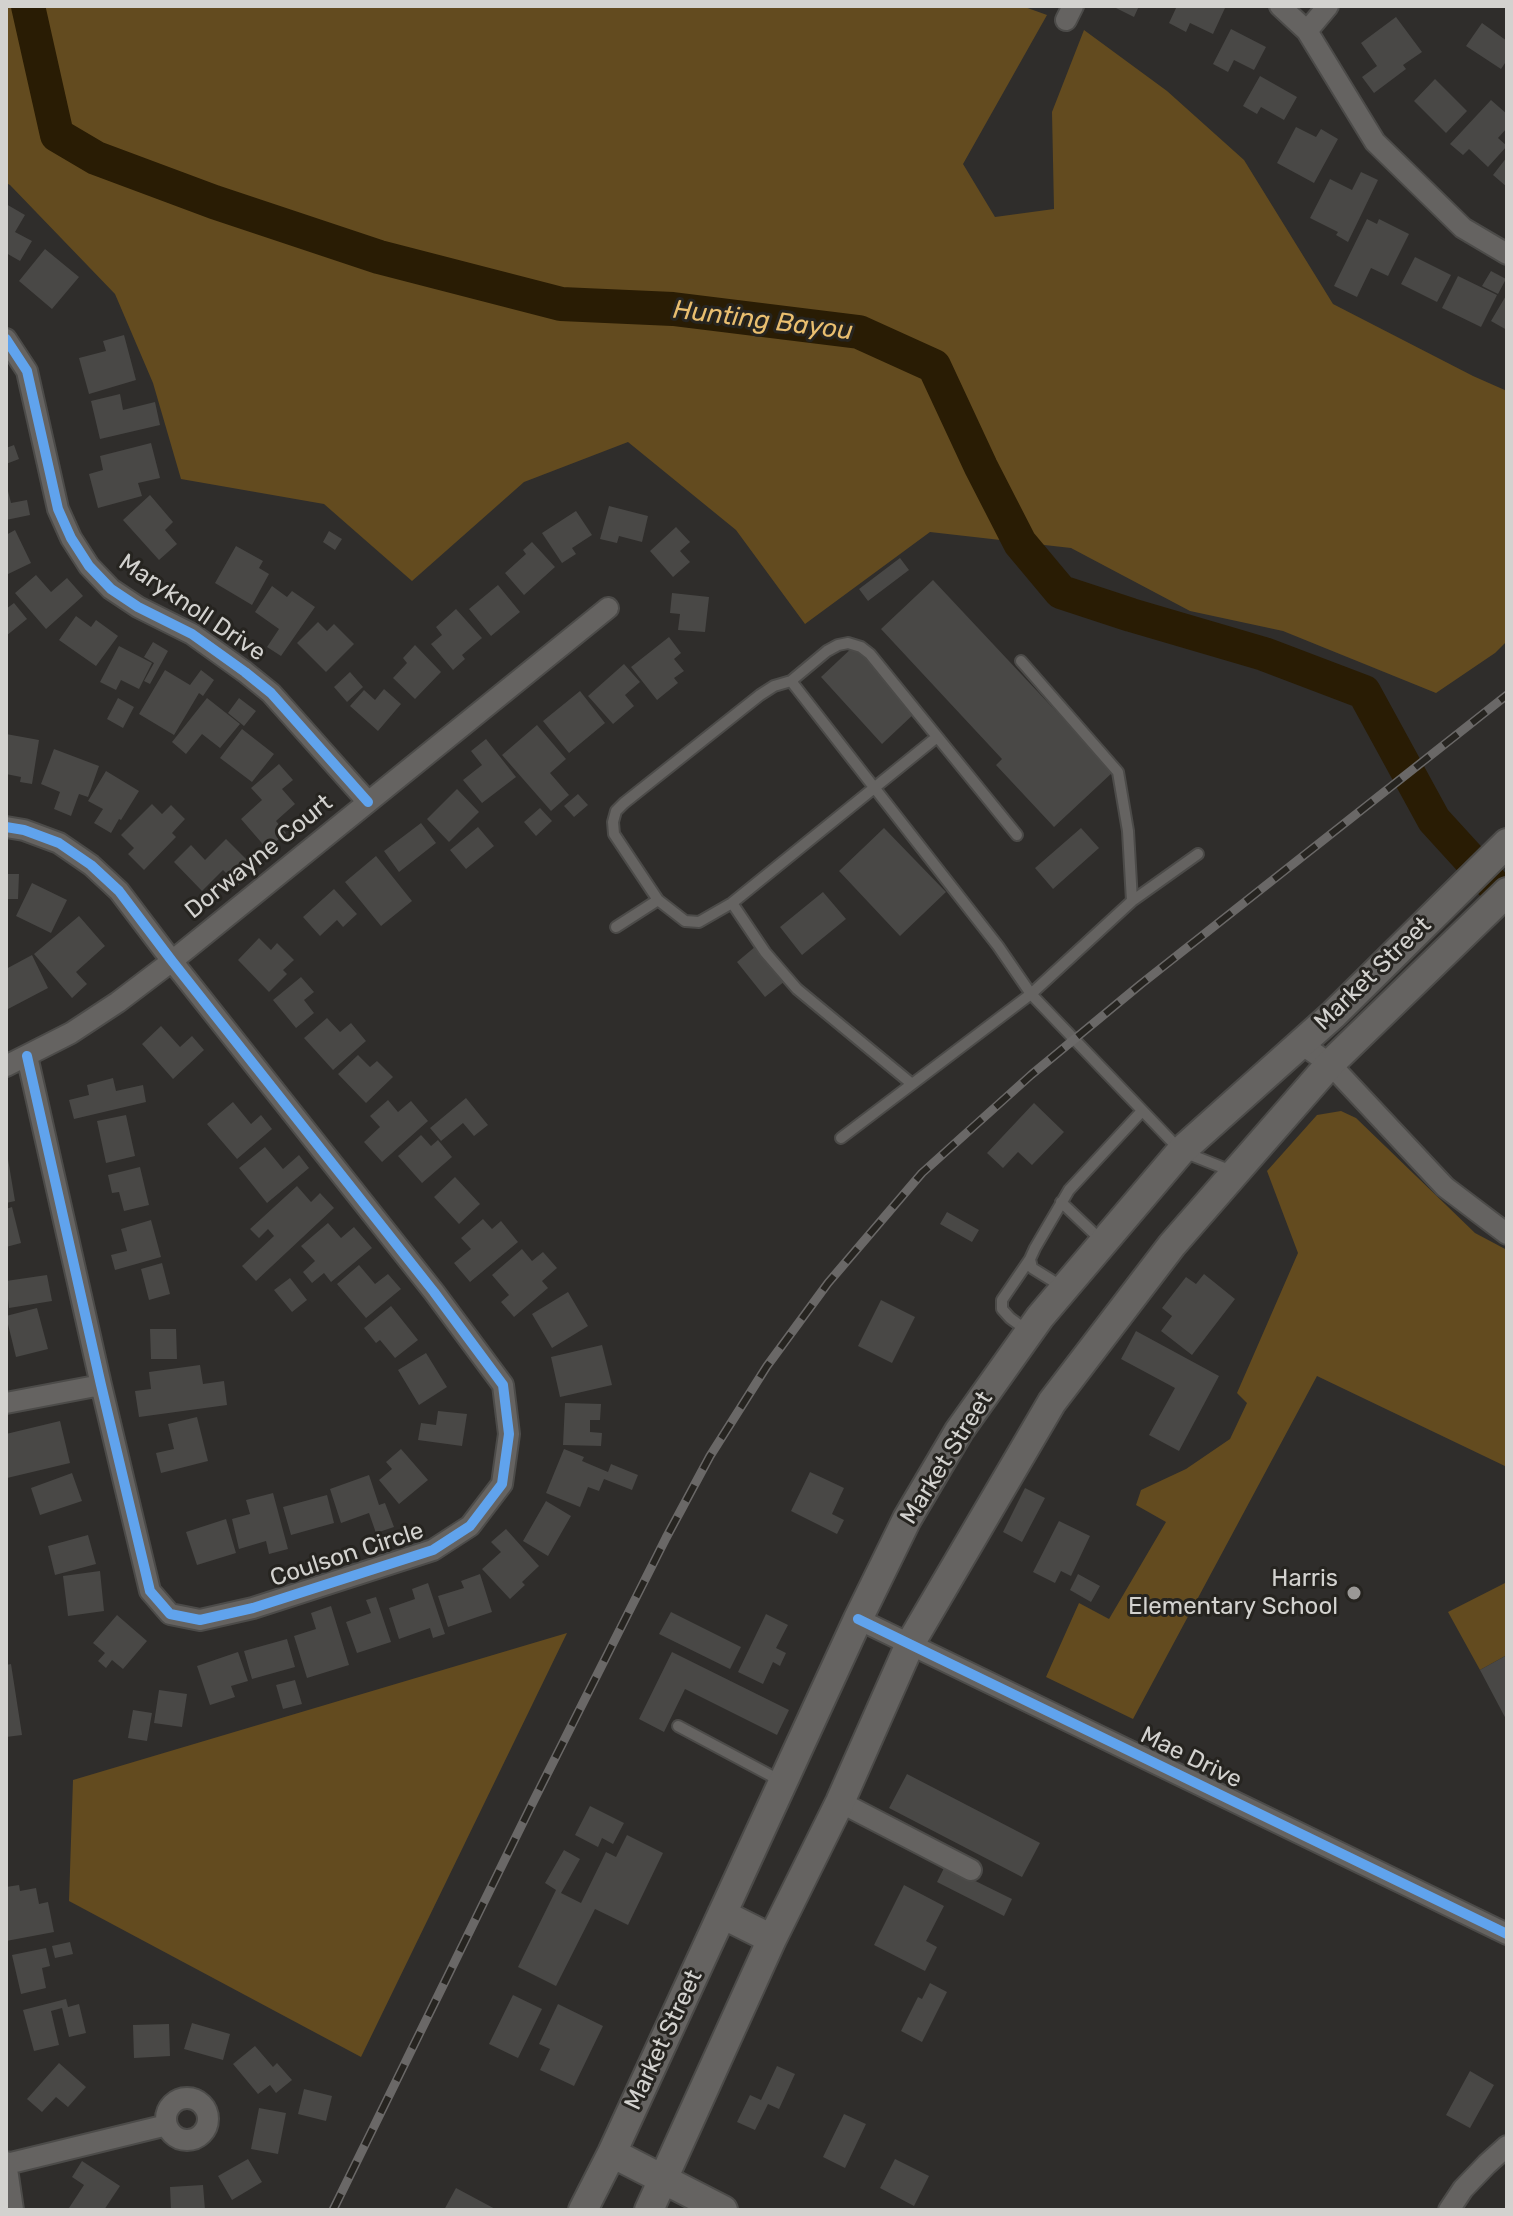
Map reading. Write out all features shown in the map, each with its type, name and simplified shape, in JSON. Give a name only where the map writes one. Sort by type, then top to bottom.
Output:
[{"type":"main road","name":"Market Street","points":[[583,2210],[858,1619],[907,1519],[959,1431],[1064,1288],[1181,1151],[1334,1014],[1507,843]]},
{"type":"main road","name":"Market Street","points":[[649,2210],[772,1939],[840,1802],[910,1644],[1052,1402],[1172,1245],[1330,1064],[1507,892]]},
{"type":"main road","points":[[722,1914],[772,1939]]},
{"type":"main road","points":[[612,2153],[723,2210]]},
{"type":"street","points":[[1280,6],[1307,31],[1375,142],[1463,228],[1507,254]]},
{"type":"street","points":[[1307,31],[1328,6]]},
{"type":"street","name":"Maryknoll Drive","points":[[6,339],[27,371],[58,509],[71,538],[89,566],[111,589],[138,607],[192,634],[271,693],[368,802]]},
{"type":"street","name":"Dorwayne Court","points":[[6,1066],[71,1033],[172,961],[608,608]]},
{"type":"street","name":"Coulson Circle","points":[[6,827],[59,843],[91,865],[119,891],[434,1292],[503,1385],[509,1434],[502,1484],[470,1526],[433,1550],[253,1608],[200,1620],[170,1614],[150,1591],[27,1056]]},
{"type":"street","points":[[1300,1043],[1330,1064],[1445,1187],[1507,1234]]},
{"type":"street","points":[[6,1403],[101,1385]]},
{"type":"street","name":"Mae Drive","points":[[858,1619],[1507,1934]]},
{"type":"street","points":[[840,1802],[971,1870]]},
{"type":"street","points":[[13,2210],[6,2163],[167,2125]]},
{"type":"street","points":[[1449,2210],[1463,2189],[1507,2146]]},
{"type":"lane","points":[[937,737],[732,903],[699,922],[685,921],[658,900],[614,834],[616,811],[760,695],[774,686],[791,681],[838,645],[848,643],[870,654],[1017,835]]},
{"type":"lane","points":[[1021,661],[1118,772],[1128,831],[1132,901]]},
{"type":"lane","points":[[791,681],[998,946],[1031,994],[1181,1151],[1235,1173]]},
{"type":"lane","points":[[841,1138],[1031,994],[1132,901],[1198,854]]},
{"type":"lane","points":[[616,927],[658,900]]},
{"type":"lane","points":[[732,903],[765,952],[797,989],[912,1084]]},
{"type":"lane","points":[[1030,1332],[1002,1309],[1002,1300],[1030,1259],[1041,1234],[1069,1190],[1142,1111]]},
{"type":"lane","points":[[1061,1202],[1103,1242]]},
{"type":"lane","points":[[1030,1259],[1032,1268],[1064,1288]]},
{"type":"lane","points":[[678,1726],[783,1782]]},
{"type":"shaded area","points":[[6,6],[1022,6],[1047,15],[963,164],[995,217],[1054,209],[1052,112],[1084,30],[1167,91],[1244,160],[1333,304],[1507,391],[1507,641],[1495,653],[1436,693],[1283,631],[1190,611],[1071,548],[930,532],[805,624],[736,530],[628,442],[524,482],[412,581],[324,504],[181,479],[153,383],[115,294],[6,183]]},
{"type":"shaded area","points":[[1341,1111],[1356,1118],[1475,1233],[1507,1250],[1507,1467],[1317,1376],[1133,1719],[1046,1677],[1079,1603],[1109,1619],[1166,1522],[1136,1505],[1141,1490],[1186,1469],[1230,1439],[1247,1403],[1237,1393],[1298,1253],[1267,1171],[1317,1115]]},
{"type":"shaded area","points":[[1507,1582],[1507,1655],[1480,1670],[1448,1612]]},
{"type":"shaded area","points":[[567,1633],[361,2057],[69,1901],[73,1780]]},
{"type":"building","points":[[1112,6],[1139,6],[1134,17]]},
{"type":"building","points":[[1177,6],[1225,8],[1213,34],[1190,23],[1186,32],[1169,23]]},
{"type":"building","points":[[1396,17],[1422,52],[1403,65],[1406,69],[1374,93],[1362,77],[1377,66],[1361,43]]},
{"type":"building","points":[[1482,23],[1507,41],[1507,60],[1501,69],[1466,46]]},
{"type":"building","points":[[1231,29],[1266,47],[1254,70],[1234,60],[1228,72],[1213,64]]},
{"type":"building","points":[[1260,76],[1297,97],[1284,120],[1261,107],[1257,114],[1243,106]]},
{"type":"building","points":[[1435,79],[1467,111],[1446,133],[1414,101]]},
{"type":"building","points":[[1491,100],[1507,114],[1507,128],[1498,138],[1507,146],[1488,167],[1469,149],[1463,155],[1450,144]]},
{"type":"building","points":[[1296,127],[1316,137],[1321,129],[1338,139],[1314,183],[1277,163]]},
{"type":"building","points":[[1507,157],[1507,187],[1493,175]]},
{"type":"building","points":[[1361,172],[1378,180],[1348,242],[1336,235],[1338,232],[1310,218],[1330,179],[1352,190]]},
{"type":"building","points":[[6,204],[25,215],[15,232],[32,241],[20,261],[6,253]]},
{"type":"building","points":[[1367,219],[1377,224],[1379,219],[1409,234],[1388,276],[1371,268],[1357,297],[1334,286]]},
{"type":"building","points":[[45,249],[79,277],[52,309],[19,281]]},
{"type":"building","points":[[1415,257],[1451,275],[1437,302],[1401,284]]},
{"type":"building","points":[[1491,271],[1506,279],[1498,294],[1482,286]]},
{"type":"building","points":[[1458,276],[1497,295],[1481,327],[1442,308]]},
{"type":"building","points":[[1507,294],[1507,330],[1491,321]]},
{"type":"building","points":[[124,335],[136,380],[89,394],[79,358],[106,351],[103,341]]},
{"type":"building","points":[[120,394],[123,410],[155,402],[160,425],[100,439],[91,401]]},
{"type":"building","points":[[151,443],[160,478],[138,483],[142,496],[98,508],[89,474],[103,470],[100,456]]},
{"type":"building","points":[[14,445],[19,459],[6,464],[6,448]]},
{"type":"building","points":[[6,483],[11,503],[27,500],[30,515],[6,520]]},
{"type":"building","points":[[150,495],[173,522],[165,530],[177,544],[159,560],[123,520]]},
{"type":"building","points":[[609,506],[648,516],[642,542],[619,536],[617,543],[600,539]]},
{"type":"building","points":[[576,511],[592,535],[572,548],[576,554],[562,563],[542,533]]},
{"type":"building","points":[[676,527],[690,542],[680,551],[690,562],[673,577],[650,551]]},
{"type":"building","points":[[15,530],[31,563],[6,575],[6,535]]},
{"type":"building","points":[[329,531],[342,539],[335,550],[323,542]]},
{"type":"building","points":[[532,542],[555,567],[524,595],[505,573],[526,554],[523,550]]},
{"type":"building","points":[[236,546],[263,561],[259,568],[269,574],[252,605],[215,583]]},
{"type":"building","points":[[900,558],[909,570],[868,601],[859,589]]},
{"type":"building","points":[[36,575],[51,592],[67,578],[83,596],[46,629],[15,593]]},
{"type":"building","points":[[933,580],[1113,772],[1054,827],[996,765],[1002,759],[881,629]]},
{"type":"building","points":[[498,585],[520,612],[491,636],[469,609]]},
{"type":"building","points":[[272,586],[287,597],[292,591],[315,607],[281,656],[267,647],[279,629],[255,612]]},
{"type":"building","points":[[672,593],[709,597],[705,632],[678,630],[680,614],[670,613]]},
{"type":"building","points":[[14,603],[27,619],[6,636],[6,609]]},
{"type":"building","points":[[456,609],[482,638],[462,655],[465,659],[453,670],[431,644],[442,635],[436,627]]},
{"type":"building","points":[[76,616],[91,627],[96,620],[118,636],[96,666],[59,640]]},
{"type":"building","points":[[318,622],[327,631],[334,624],[354,644],[326,672],[297,643]]},
{"type":"building","points":[[669,637],[681,653],[674,659],[684,671],[674,678],[678,683],[657,700],[631,667]]},
{"type":"building","points":[[153,642],[168,651],[150,684],[144,681],[154,663],[144,657]]},
{"type":"building","points":[[415,645],[441,672],[415,699],[393,678],[407,663],[403,658]]},
{"type":"building","points":[[855,645],[916,712],[882,744],[821,677]]},
{"type":"building","points":[[119,646],[152,663],[139,689],[121,680],[116,690],[100,682]]},
{"type":"building","points":[[624,664],[640,682],[625,695],[634,706],[613,724],[588,696]]},
{"type":"building","points":[[165,670],[190,685],[201,670],[214,680],[203,696],[199,693],[174,735],[139,714]]},
{"type":"building","points":[[350,672],[363,687],[347,702],[334,687]]},
{"type":"building","points":[[384,689],[401,704],[378,731],[350,706],[364,690],[375,700]]},
{"type":"building","points":[[580,691],[605,723],[569,753],[543,721]]},
{"type":"building","points":[[118,698],[134,707],[123,728],[107,719]]},
{"type":"building","points":[[207,698],[240,724],[220,748],[202,734],[186,754],[172,742]]},
{"type":"building","points":[[239,698],[256,711],[244,726],[228,713]]},
{"type":"building","points":[[537,725],[566,759],[550,773],[569,795],[551,811],[502,755]]},
{"type":"building","points":[[242,729],[274,754],[252,782],[220,758]]},
{"type":"building","points":[[6,734],[39,740],[32,784],[20,782],[21,777],[6,774]]},
{"type":"building","points":[[486,739],[516,777],[482,803],[463,780],[482,765],[471,751]]},
{"type":"building","points":[[54,749],[99,766],[88,797],[79,794],[71,816],[54,809],[60,792],[41,784]]},
{"type":"building","points":[[279,764],[293,780],[282,789],[295,804],[276,821],[286,833],[267,849],[241,819],[262,800],[251,788]]},
{"type":"building","points":[[106,771],[139,791],[111,833],[94,823],[103,809],[88,801]]},
{"type":"building","points":[[457,789],[479,812],[449,842],[427,819]]},
{"type":"building","points":[[578,794],[588,805],[574,817],[564,806]]},
{"type":"building","points":[[152,804],[162,814],[171,805],[185,819],[172,833],[176,837],[144,870],[128,854],[134,848],[121,835]]},
{"type":"building","points":[[540,808],[552,821],[536,836],[524,822]]},
{"type":"building","points":[[421,823],[436,843],[399,872],[384,851]]},
{"type":"building","points":[[478,827],[494,846],[466,869],[450,850]]},
{"type":"building","points":[[884,828],[946,892],[900,936],[839,871]]},
{"type":"building","points":[[1081,828],[1099,848],[1053,889],[1035,868]]},
{"type":"building","points":[[226,839],[255,868],[238,885],[223,870],[202,891],[174,862],[191,845],[205,860]]},
{"type":"building","points":[[376,856],[412,901],[381,926],[345,882]]},
{"type":"building","points":[[6,874],[19,874],[18,899],[6,899]]},
{"type":"building","points":[[32,883],[67,900],[51,933],[16,916]]},
{"type":"building","points":[[334,889],[357,914],[343,927],[337,920],[320,936],[303,917]]},
{"type":"building","points":[[823,892],[846,919],[802,955],[780,927]]},
{"type":"building","points":[[79,916],[105,946],[76,972],[87,984],[72,998],[34,954]]},
{"type":"building","points":[[259,938],[271,950],[277,943],[294,960],[283,970],[287,974],[269,992],[238,960]]},
{"type":"building","points":[[756,946],[785,981],[765,997],[737,962]]},
{"type":"building","points":[[32,955],[48,988],[8,1009],[6,969]]},
{"type":"building","points":[[301,977],[314,992],[304,1000],[314,1013],[296,1028],[273,1000]]},
{"type":"building","points":[[327,1018],[340,1032],[351,1023],[366,1041],[333,1070],[304,1038]]},
{"type":"building","points":[[161,1026],[180,1047],[192,1036],[204,1050],[173,1079],[142,1044]]},
{"type":"building","points":[[358,1055],[370,1067],[377,1061],[393,1077],[366,1103],[338,1074]]},
{"type":"building","points":[[113,1078],[116,1091],[143,1085],[146,1102],[74,1119],[69,1100],[89,1095],[87,1085]]},
{"type":"building","points":[[466,1098],[488,1125],[474,1136],[463,1123],[441,1141],[430,1128]]},
{"type":"building","points":[[388,1100],[398,1112],[411,1101],[428,1121],[382,1162],[364,1142],[380,1127],[370,1116]]},
{"type":"building","points":[[233,1102],[251,1124],[261,1115],[272,1129],[237,1159],[207,1124]]},
{"type":"building","points":[[1034,1103],[1064,1132],[1032,1165],[1018,1152],[1003,1168],[987,1153]]},
{"type":"building","points":[[126,1115],[135,1156],[106,1163],[97,1121]]},
{"type":"building","points":[[421,1135],[431,1146],[438,1140],[452,1157],[422,1183],[398,1156]]},
{"type":"building","points":[[265,1147],[283,1169],[299,1155],[309,1168],[267,1203],[239,1168]]},
{"type":"building","points":[[6,1159],[15,1201],[6,1203]]},
{"type":"building","points":[[140,1167],[149,1205],[124,1211],[119,1192],[112,1193],[108,1175]]},
{"type":"building","points":[[455,1177],[480,1204],[459,1224],[434,1197]]},
{"type":"building","points":[[297,1186],[311,1202],[320,1193],[334,1208],[256,1281],[242,1266],[274,1236],[268,1229],[259,1238],[250,1229]]},
{"type":"building","points":[[12,1207],[21,1243],[6,1247],[6,1209]]},
{"type":"building","points":[[947,1212],[979,1230],[972,1242],[940,1224]]},
{"type":"building","points":[[483,1219],[492,1229],[501,1221],[518,1242],[470,1282],[454,1263],[471,1249],[461,1238]]},
{"type":"building","points":[[151,1220],[161,1257],[115,1270],[111,1255],[127,1251],[121,1229]]},
{"type":"building","points":[[328,1223],[341,1238],[354,1227],[372,1248],[331,1282],[324,1273],[312,1283],[303,1272],[315,1261],[301,1246]]},
{"type":"building","points":[[522,1249],[532,1261],[543,1252],[557,1268],[542,1281],[548,1288],[514,1317],[501,1302],[509,1295],[492,1275]]},
{"type":"building","points":[[162,1263],[170,1294],[149,1300],[141,1269]]},
{"type":"building","points":[[359,1265],[375,1284],[388,1274],[401,1289],[366,1318],[337,1284]]},
{"type":"building","points":[[1204,1274],[1235,1299],[1192,1355],[1161,1331],[1172,1316],[1162,1308],[1186,1277],[1196,1284]]},
{"type":"building","points":[[47,1275],[52,1301],[9,1308],[6,1281]]},
{"type":"building","points":[[290,1278],[307,1300],[292,1312],[274,1290]]},
{"type":"building","points":[[568,1292],[588,1326],[552,1348],[532,1314]]},
{"type":"building","points":[[881,1300],[915,1317],[892,1363],[858,1346]]},
{"type":"building","points":[[391,1306],[418,1340],[395,1358],[380,1340],[376,1343],[364,1328]]},
{"type":"building","points":[[37,1308],[48,1349],[16,1357],[6,1316]]},
{"type":"building","points":[[150,1329],[176,1329],[177,1359],[151,1359]]},
{"type":"building","points":[[1136,1331],[1219,1376],[1179,1451],[1149,1435],[1175,1388],[1121,1359]]},
{"type":"building","points":[[602,1345],[612,1385],[560,1397],[551,1357]]},
{"type":"building","points":[[426,1353],[447,1387],[419,1405],[398,1370]]},
{"type":"building","points":[[200,1365],[203,1384],[224,1381],[227,1405],[139,1417],[135,1391],[151,1389],[149,1372]]},
{"type":"building","points":[[565,1403],[601,1404],[600,1420],[590,1420],[590,1432],[602,1433],[601,1446],[563,1445]]},
{"type":"building","points":[[438,1411],[467,1414],[462,1446],[418,1440],[421,1423],[436,1425]]},
{"type":"building","points":[[197,1417],[208,1461],[161,1473],[156,1453],[174,1449],[168,1424]]},
{"type":"building","points":[[60,1421],[70,1463],[7,1478],[6,1434]]},
{"type":"building","points":[[401,1449],[428,1480],[399,1504],[379,1480],[392,1469],[386,1462]]},
{"type":"building","points":[[564,1449],[608,1472],[611,1464],[638,1475],[632,1490],[604,1479],[599,1491],[588,1487],[580,1507],[546,1493]]},
{"type":"building","points":[[810,1472],[844,1488],[832,1514],[844,1520],[837,1534],[791,1511]]},
{"type":"building","points":[[72,1473],[82,1501],[40,1515],[31,1488]]},
{"type":"building","points":[[369,1475],[379,1505],[385,1503],[394,1527],[376,1533],[369,1513],[341,1523],[330,1489]]},
{"type":"building","points":[[1025,1488],[1045,1498],[1022,1542],[1003,1532]]},
{"type":"building","points":[[273,1493],[288,1549],[269,1554],[266,1541],[239,1549],[232,1519],[250,1514],[246,1500]]},
{"type":"building","points":[[327,1495],[334,1523],[291,1535],[283,1507]]},
{"type":"building","points":[[546,1501],[571,1516],[548,1556],[523,1541]]},
{"type":"building","points":[[226,1519],[236,1553],[197,1565],[186,1532]]},
{"type":"building","points":[[1059,1521],[1090,1536],[1071,1576],[1061,1571],[1055,1583],[1033,1572]]},
{"type":"building","points":[[506,1529],[539,1566],[510,1599],[482,1569],[501,1552],[491,1542]]},
{"type":"building","points":[[88,1535],[96,1564],[55,1575],[48,1546]]},
{"type":"building","points":[[100,1571],[104,1611],[68,1616],[63,1576]]},
{"type":"building","points":[[480,1574],[492,1612],[448,1627],[438,1596],[464,1588],[461,1581]]},
{"type":"building","points":[[1078,1574],[1100,1586],[1091,1602],[1070,1590]]},
{"type":"building","points":[[428,1583],[445,1634],[433,1638],[430,1628],[399,1639],[389,1608],[415,1599],[412,1589]]},
{"type":"building","points":[[376,1597],[391,1642],[357,1653],[346,1622],[371,1613],[366,1600]]},
{"type":"building","points":[[331,1606],[349,1665],[307,1678],[294,1636],[316,1629],[311,1613]]},
{"type":"building","points":[[671,1612],[741,1647],[730,1669],[659,1634]]},
{"type":"building","points":[[766,1614],[788,1625],[776,1648],[786,1653],[780,1666],[773,1662],[763,1684],[738,1672]]},
{"type":"building","points":[[117,1615],[147,1641],[123,1669],[112,1660],[106,1668],[98,1661],[105,1653],[93,1643]]},
{"type":"building","points":[[287,1639],[295,1667],[252,1679],[244,1651]]},
{"type":"building","points":[[238,1652],[248,1681],[231,1686],[235,1697],[210,1705],[197,1666]]},
{"type":"building","points":[[672,1652],[789,1710],[777,1735],[685,1689],[664,1732],[639,1719]]},
{"type":"building","points":[[1507,1655],[1507,1721],[1480,1670]]},
{"type":"building","points":[[11,1664],[22,1735],[6,1737],[6,1665]]},
{"type":"building","points":[[295,1680],[302,1704],[283,1709],[276,1685]]},
{"type":"building","points":[[159,1690],[187,1694],[182,1727],[154,1723]]},
{"type":"building","points":[[133,1710],[152,1713],[147,1741],[128,1738]]},
{"type":"building","points":[[907,1774],[1040,1843],[1022,1877],[889,1808]]},
{"type":"building","points":[[590,1806],[624,1823],[613,1844],[602,1838],[598,1847],[575,1835]]},
{"type":"building","points":[[627,1835],[663,1853],[628,1925],[595,1909],[556,1986],[518,1967],[556,1890],[545,1883],[564,1850],[580,1859],[561,1893],[581,1903],[606,1852],[616,1857]]},
{"type":"building","points":[[945,1866],[1012,1899],[1004,1916],[937,1882]]},
{"type":"building","points":[[19,1885],[20,1891],[36,1888],[39,1904],[48,1902],[54,1932],[6,1941],[6,1887]]},
{"type":"building","points":[[904,1885],[944,1906],[926,1941],[937,1947],[925,1971],[874,1945]]},
{"type":"building","points":[[70,1942],[73,1954],[55,1958],[52,1946]]},
{"type":"building","points":[[46,1948],[50,1966],[42,1968],[46,1988],[21,1994],[12,1955]]},
{"type":"building","points":[[930,1983],[947,1992],[922,2042],[901,2031],[918,1997],[922,1999]]},
{"type":"building","points":[[513,1995],[542,2009],[518,2058],[489,2044]]},
{"type":"building","points":[[66,1999],[68,2007],[79,2004],[86,2033],[69,2037],[62,2008],[51,2011],[59,2045],[34,2051],[23,2010]]},
{"type":"building","points":[[558,2004],[603,2026],[574,2086],[540,2070],[550,2049],[539,2044]]},
{"type":"building","points":[[192,2023],[230,2034],[223,2060],[184,2049]]},
{"type":"building","points":[[169,2024],[170,2056],[134,2058],[133,2025]]},
{"type":"building","points":[[255,2046],[273,2067],[277,2063],[292,2080],[276,2093],[270,2085],[258,2094],[233,2064]]},
{"type":"building","points":[[59,2063],[86,2087],[68,2107],[56,2097],[42,2112],[27,2099]]},
{"type":"building","points":[[777,2066],[795,2074],[779,2109],[768,2104],[755,2130],[737,2122],[750,2095],[761,2100]]},
{"type":"building","points":[[1470,2071],[1494,2085],[1470,2128],[1446,2115]]},
{"type":"building","points":[[304,2089],[332,2096],[326,2121],[298,2114]]},
{"type":"building","points":[[259,2108],[286,2113],[278,2154],[251,2149]]},
{"type":"building","points":[[844,2114],[866,2124],[845,2168],[823,2157]]},
{"type":"building","points":[[248,2159],[262,2182],[232,2200],[218,2176]]},
{"type":"building","points":[[895,2159],[929,2176],[914,2206],[880,2188]]},
{"type":"building","points":[[82,2161],[120,2186],[104,2210],[69,2208],[84,2185],[72,2177]]},
{"type":"building","points":[[203,2185],[205,2210],[171,2210],[170,2187]]},
{"type":"building","points":[[456,2188],[497,2210],[444,2210]]},
{"type":"waterway","name":"Hunting Bayou","points":[[28,6],[57,135],[96,158],[214,202],[379,257],[561,304],[673,309],[859,332],[934,366],[1020,543],[1061,592],[1264,654],[1364,692],[1434,820],[1507,900]]},
{"type":"railway","points":[[333,2210],[666,1538],[710,1456],[767,1366],[828,1283],[922,1173],[1031,1075],[1141,984],[1507,695]]},
{"type":"cycle path","points":[[6,339],[27,371],[58,509],[71,538],[89,566],[111,589],[138,607],[192,634],[271,693],[368,802]]},
{"type":"cycle path","points":[[6,827],[59,843],[91,865],[119,891],[434,1292],[503,1385],[509,1434],[502,1484],[470,1526],[433,1550],[253,1608],[200,1620],[170,1614],[150,1591],[27,1056]]},
{"type":"cycle path","points":[[858,1619],[1507,1934]]},
{"type":"place","name":"Harris Elementary School","points":[[1354,1593]]}]
